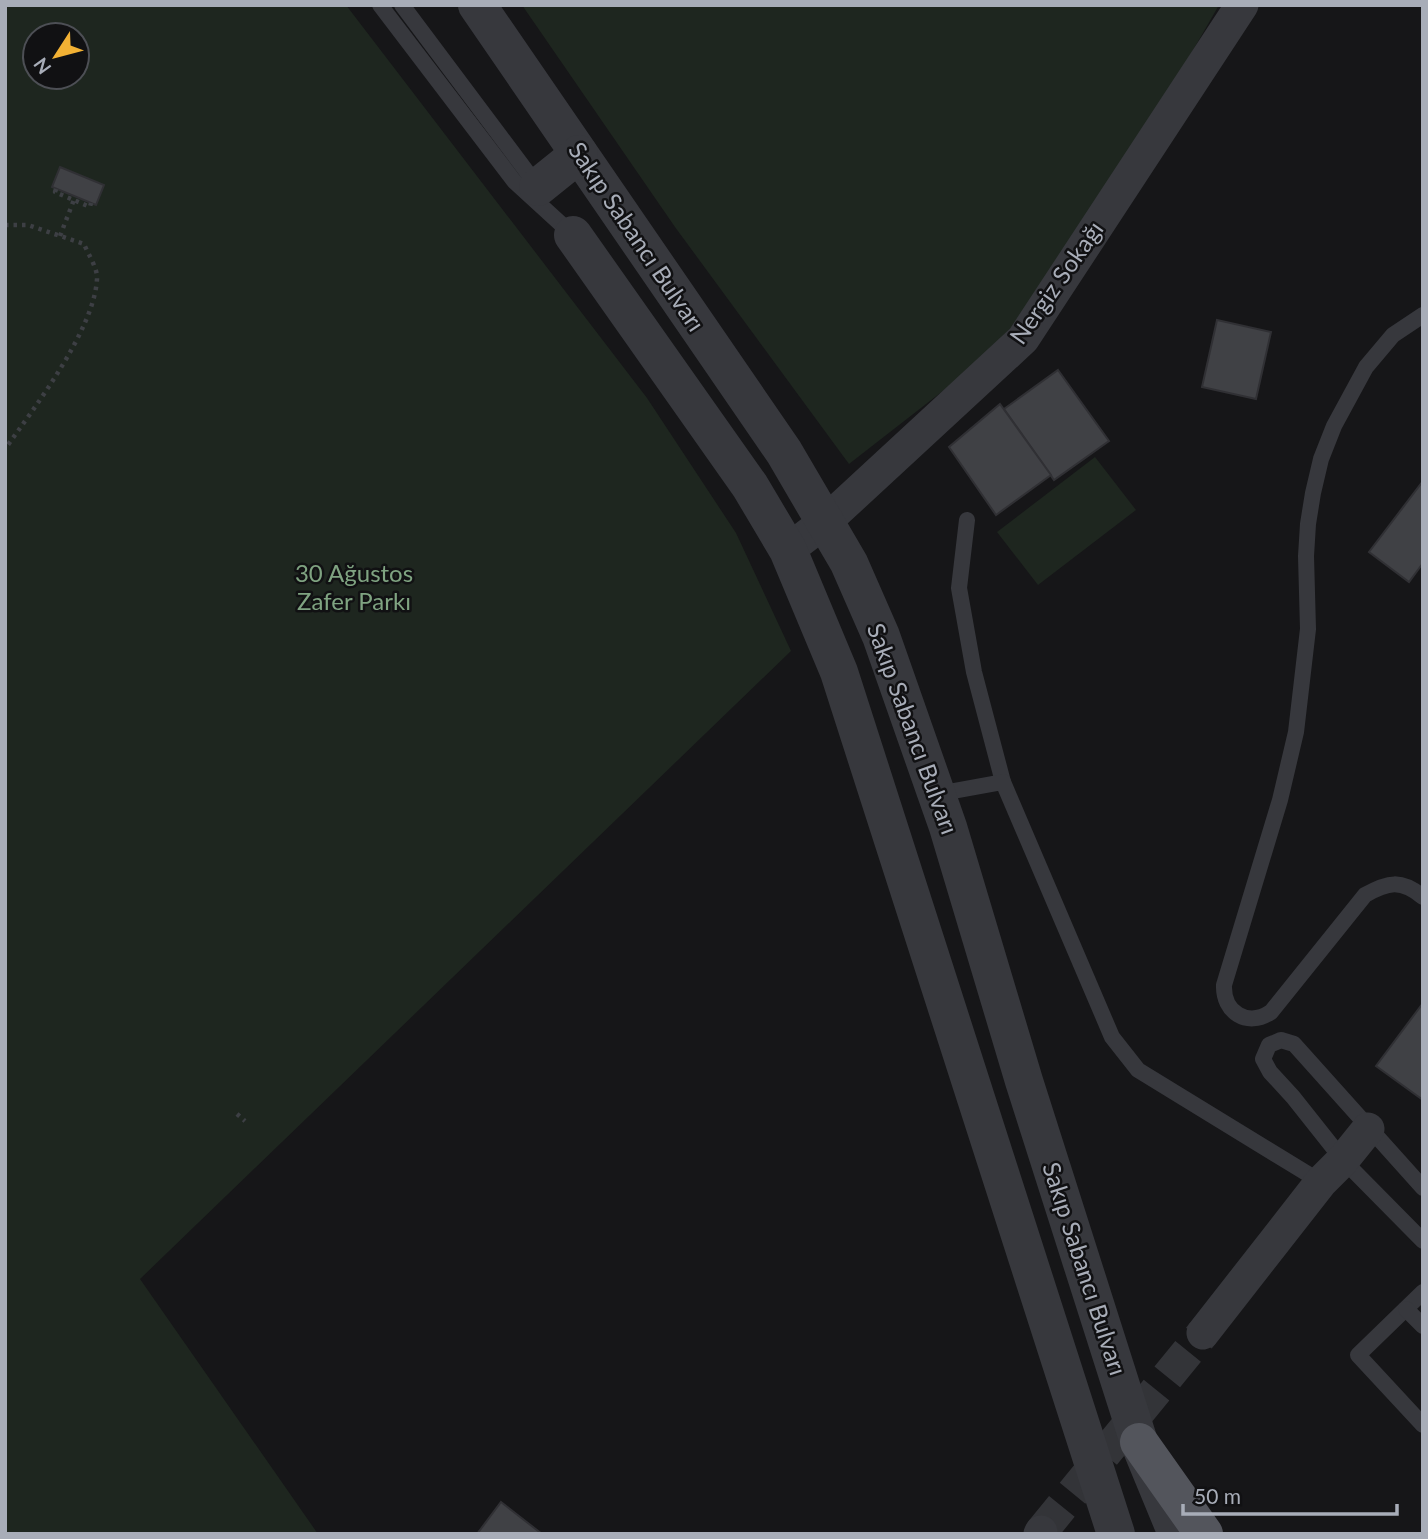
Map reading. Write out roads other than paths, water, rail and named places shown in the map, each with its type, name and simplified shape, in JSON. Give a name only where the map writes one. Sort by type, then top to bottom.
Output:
[{"type":"main road","points":[[1139,1442],[1203,1534]]},
{"type":"street","name":"Sakıp Sabancı Bulvarı","points":[[477,5],[784,452],[849,563],[881,636],[937,794],[1028,1094],[1139,1442],[1177,1534]]},
{"type":"street","name":"Nergiz Sokağı","points":[[788,550],[825,521],[1023,339],[1242,5]]},
{"type":"street","points":[[538,187],[579,154]]},
{"type":"street","name":"Sakıp Sabancı Bulvarı","points":[[573,235],[750,486],[788,550],[839,673],[1116,1534]]},
{"type":"street","points":[[1203,1333],[1368,1129]]},
{"type":"lane","name":"Sakıp Sabancı Bulvarı","points":[[380,5],[514,181],[573,235]]},
{"type":"lane","name":"Sakıp Sabancı Bulvarı","points":[[402,5],[573,235]]},
{"type":"lane","points":[[1423,314],[1393,335],[1366,367],[1334,426],[1321,459],[1313,493],[1306,556],[1307,642],[1296,732],[1280,800],[1224,985],[1226,1002],[1238,1016],[1255,1019],[1271,1012],[1365,895],[1398,884],[1409,886],[1423,897]]},
{"type":"lane","points":[[967,520],[959,588],[974,673],[1003,782],[1112,1037],[1138,1070],[1332,1171],[1423,1241]]},
{"type":"lane","points":[[937,794],[1003,782]]},
{"type":"lane","points":[[1255,1019],[1269,1045]]},
{"type":"lane","points":[[1332,1171],[1265,1066],[1265,1051],[1269,1045],[1281,1040],[1294,1044],[1423,1188]]},
{"type":"lane","points":[[1423,1292],[1357,1355],[1423,1425]]},
{"type":"lane","points":[[1406,1308],[1423,1326]]},
{"type":"tunnel","points":[[1041,1532],[1203,1333]]},
{"type":"park label","name":"30 Ağustos Zafer Parkı","points":[[354,588]]}]
